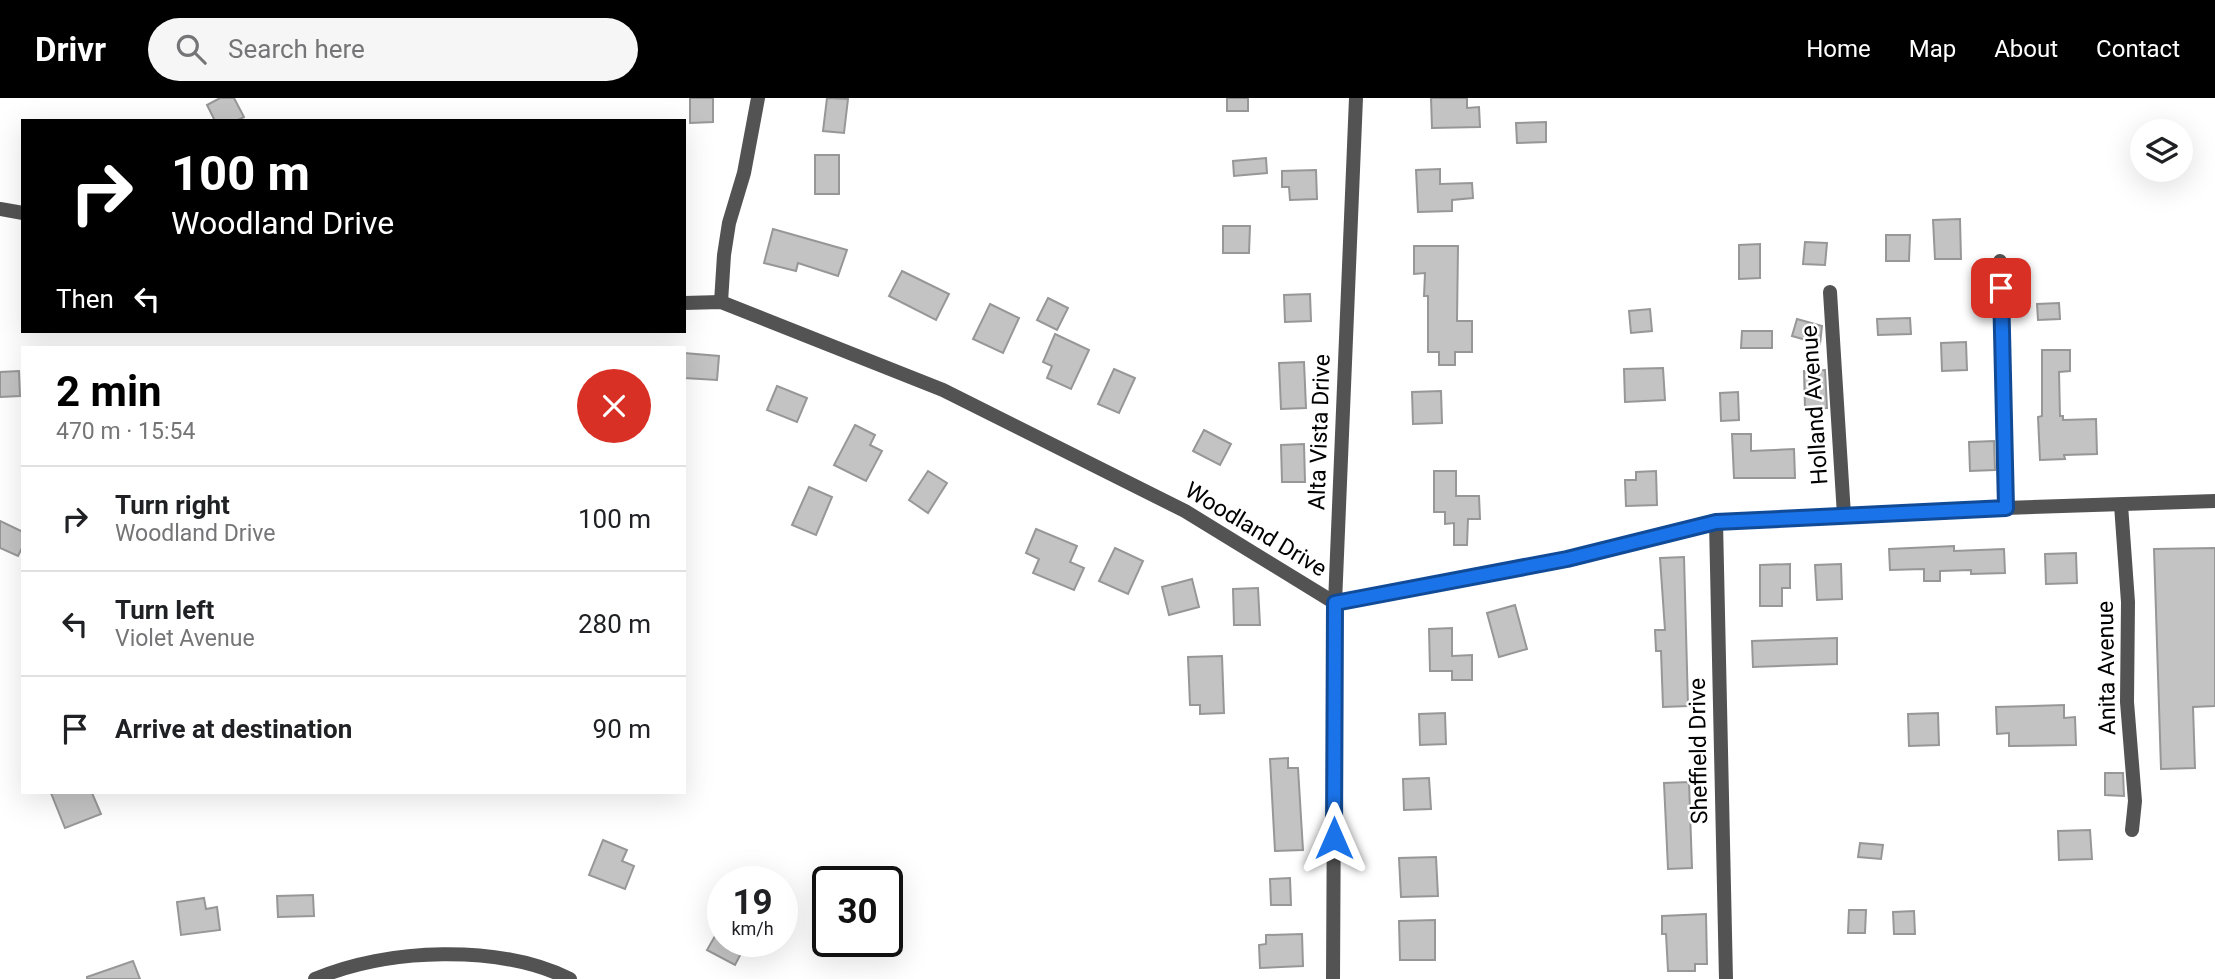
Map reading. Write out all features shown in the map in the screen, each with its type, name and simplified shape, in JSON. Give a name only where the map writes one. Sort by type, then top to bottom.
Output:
[{"type":"street","points":[[721,302],[727,234],[744,173],[758,98]]},
{"type":"street","name":"Alta Vista Drive","points":[[1333,979],[1335,603],[1356,98]]},
{"type":"street","points":[[0,209],[21,213]]},
{"type":"street","points":[[2000,261],[2006,508]]},
{"type":"street","name":"Holland Avenue","points":[[1830,292],[1844,515]]},
{"type":"street","name":"Woodland Drive","points":[[686,303],[721,302],[943,390],[1185,511],[1335,603],[1567,559],[1716,522],[2006,508],[2215,502]]},
{"type":"street","name":"Anita Avenue","points":[[2121,505],[2128,602],[2127,702],[2135,801],[2132,830]]},
{"type":"street","name":"Sheffield Drive","points":[[1716,522],[1726,979]]},
{"type":"street","points":[[315,979],[342,967],[424,955],[493,956],[557,972],[570,979]]},
{"type":"building","points":[[220,98],[234,98],[244,117],[214,119],[207,105]]},
{"type":"building","points":[[690,98],[713,98],[713,122],[690,123]]},
{"type":"building","points":[[827,98],[848,99],[844,133],[823,131]]},
{"type":"building","points":[[1227,98],[1248,98],[1248,111],[1227,111]]},
{"type":"building","points":[[1431,98],[1467,98],[1467,108],[1479,107],[1480,127],[1432,128]]},
{"type":"building","points":[[1546,122],[1546,142],[1517,143],[1516,123]]},
{"type":"building","points":[[815,155],[839,155],[839,194],[815,194]]},
{"type":"building","points":[[1266,158],[1267,173],[1234,176],[1233,161]]},
{"type":"building","points":[[1440,169],[1440,184],[1472,183],[1473,198],[1452,200],[1452,211],[1418,212],[1416,170]]},
{"type":"building","points":[[1316,170],[1317,199],[1290,200],[1289,187],[1282,187],[1282,171]]},
{"type":"building","points":[[1960,219],[1961,259],[1935,259],[1933,220]]},
{"type":"building","points":[[1223,226],[1250,226],[1249,253],[1223,253]]},
{"type":"building","points":[[773,229],[847,250],[838,276],[798,263],[796,271],[764,263]]},
{"type":"building","points":[[1886,235],[1910,235],[1909,261],[1886,261]]},
{"type":"building","points":[[1805,242],[1827,243],[1825,265],[1803,264]]},
{"type":"building","points":[[1760,244],[1760,278],[1739,279],[1739,245]]},
{"type":"building","points":[[1414,246],[1458,246],[1457,321],[1472,321],[1472,352],[1455,352],[1455,365],[1439,365],[1439,352],[1428,352],[1428,296],[1424,296],[1425,273],[1414,274]]},
{"type":"building","points":[[902,271],[949,294],[936,320],[889,296]]},
{"type":"building","points":[[1310,294],[1311,321],[1285,322],[1284,295]]},
{"type":"building","points":[[1048,298],[1068,308],[1057,330],[1037,320]]},
{"type":"building","points":[[2059,303],[2060,319],[2038,320],[2037,304]]},
{"type":"building","points":[[990,304],[1019,318],[1003,353],[973,339]]},
{"type":"building","points":[[1650,309],[1652,331],[1631,333],[1629,311]]},
{"type":"building","points":[[1910,318],[1911,334],[1878,335],[1877,319]]},
{"type":"building","points":[[1797,319],[1822,326],[1820,344],[1792,336]]},
{"type":"building","points":[[1742,331],[1772,331],[1772,348],[1741,348]]},
{"type":"building","points":[[1055,334],[1089,350],[1071,389],[1047,378],[1052,366],[1043,362]]},
{"type":"building","points":[[1966,342],[1967,370],[1942,371],[1941,343]]},
{"type":"building","points":[[2042,350],[2070,350],[2070,371],[2059,372],[2060,416],[2063,416],[2063,420],[2096,419],[2097,454],[2064,455],[2065,459],[2040,460],[2038,417],[2042,416]]},
{"type":"building","points":[[686,353],[719,356],[717,380],[686,378]]},
{"type":"building","points":[[1304,362],[1306,408],[1281,409],[1279,363]]},
{"type":"building","points":[[1663,368],[1665,400],[1625,402],[1624,369]]},
{"type":"building","points":[[1114,369],[1135,378],[1119,413],[1098,404]]},
{"type":"building","points":[[1825,370],[1827,408],[1805,409],[1804,371]]},
{"type":"building","points":[[19,371],[20,396],[0,397],[0,372]]},
{"type":"building","points":[[777,386],[807,398],[797,422],[767,410]]},
{"type":"building","points":[[1441,391],[1442,423],[1413,424],[1412,392]]},
{"type":"building","points":[[1738,392],[1739,420],[1721,421],[1720,393]]},
{"type":"building","points":[[855,425],[875,435],[870,445],[882,451],[866,481],[834,465]]},
{"type":"building","points":[[1204,430],[1231,444],[1220,465],[1193,451]]},
{"type":"building","points":[[1732,434],[1751,434],[1751,451],[1794,449],[1795,478],[1734,478]]},
{"type":"building","points":[[1994,441],[1995,470],[1970,471],[1969,442]]},
{"type":"building","points":[[1304,444],[1305,482],[1282,482],[1281,445]]},
{"type":"building","points":[[928,471],[947,483],[928,513],[909,500]]},
{"type":"building","points":[[1434,471],[1456,471],[1456,496],[1479,496],[1480,519],[1468,519],[1467,545],[1454,545],[1454,523],[1445,524],[1445,512],[1434,512]]},
{"type":"building","points":[[1656,471],[1657,505],[1626,506],[1625,480],[1636,480],[1636,472]]},
{"type":"building","points":[[809,487],[832,497],[816,535],[792,525]]},
{"type":"building","points":[[0,521],[21,531],[21,550],[18,556],[0,548]]},
{"type":"building","points":[[1036,529],[1077,546],[1070,562],[1084,568],[1074,590],[1033,573],[1039,559],[1026,553]]},
{"type":"building","points":[[1954,546],[1954,551],[2004,549],[2005,573],[1940,571],[1940,581],[1924,581],[1924,569],[1890,570],[1889,549]]},
{"type":"building","points":[[1115,548],[1143,561],[1128,594],[1099,581]]},
{"type":"building","points":[[2215,548],[2215,706],[2193,707],[2195,768],[2161,769],[2154,549]]},
{"type":"building","points":[[2076,553],[2077,583],[2046,584],[2045,554]]},
{"type":"building","points":[[1684,557],[1688,706],[1663,707],[1661,651],[1656,651],[1655,630],[1665,630],[1660,558]]},
{"type":"building","points":[[1790,564],[1790,588],[1782,588],[1782,606],[1760,606],[1760,565]]},
{"type":"building","points":[[1841,564],[1842,599],[1817,600],[1815,565]]},
{"type":"building","points":[[1192,579],[1199,607],[1169,615],[1162,587]]},
{"type":"building","points":[[1258,588],[1260,625],[1234,625],[1233,589]]},
{"type":"building","points":[[1515,605],[1527,649],[1499,657],[1487,613]]},
{"type":"building","points":[[1452,628],[1452,656],[1472,655],[1472,680],[1452,680],[1452,671],[1430,671],[1429,629]]},
{"type":"building","points":[[1837,638],[1837,664],[1753,667],[1752,641]]},
{"type":"building","points":[[1222,656],[1224,713],[1200,714],[1200,705],[1190,705],[1188,657]]},
{"type":"building","points":[[2064,705],[2064,718],[2075,717],[2076,745],[2009,746],[2009,733],[1997,734],[1996,707]]},
{"type":"building","points":[[1445,713],[1446,744],[1420,745],[1419,714]]},
{"type":"building","points":[[1938,713],[1939,745],[1909,746],[1908,714]]},
{"type":"building","points":[[1288,758],[1288,768],[1298,768],[1303,850],[1275,851],[1270,759]]},
{"type":"building","points":[[2105,773],[2123,773],[2124,796],[2105,795]]},
{"type":"building","points":[[1429,778],[1431,809],[1404,810],[1403,779]]},
{"type":"building","points":[[1689,782],[1692,868],[1668,869],[1664,783]]},
{"type":"building","points":[[51,794],[92,794],[101,814],[65,828]]},
{"type":"building","points":[[2090,830],[2092,859],[2059,860],[2058,831]]},
{"type":"building","points":[[603,840],[627,850],[622,861],[634,866],[625,889],[589,875]]},
{"type":"building","points":[[1860,843],[1883,845],[1881,859],[1858,857]]},
{"type":"building","points":[[1436,857],[1438,896],[1401,897],[1399,858]]},
{"type":"building","points":[[1290,878],[1291,905],[1271,905],[1270,879]]},
{"type":"building","points":[[313,895],[314,916],[278,917],[277,896]]},
{"type":"building","points":[[204,898],[206,909],[217,907],[220,930],[181,935],[177,902]]},
{"type":"building","points":[[1849,910],[1866,910],[1865,933],[1848,933]]},
{"type":"building","points":[[1914,911],[1915,934],[1894,934],[1893,912]]},
{"type":"building","points":[[1706,914],[1707,964],[1695,964],[1695,971],[1668,971],[1662,916]]},
{"type":"building","points":[[1435,920],[1435,960],[1400,960],[1399,921]]},
{"type":"building","points":[[1302,934],[1303,966],[1260,968],[1259,945],[1266,944],[1266,935]]},
{"type":"building","points":[[720,957],[739,957],[735,965]]},
{"type":"building","points":[[133,961],[140,979],[87,979],[87,977]]},
{"type":"route","points":[[1334,838],[1335,603],[1567,559],[1716,522],[2006,508],[2001,288]]}]
